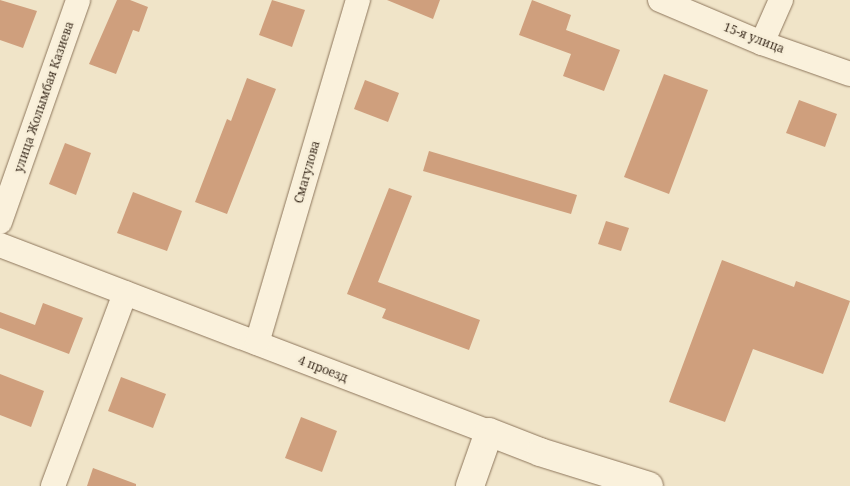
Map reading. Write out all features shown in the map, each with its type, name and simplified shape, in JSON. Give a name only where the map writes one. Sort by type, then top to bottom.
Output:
[{"type":"street","name":"улица Жолымбая Казиева","points":[[0,222],[78,0]]},
{"type":"street","name":"Смагулова","points":[[257,343],[358,0]]},
{"type":"street","name":"15-я улица","points":[[660,0],[762,43],[850,74]]},
{"type":"street","points":[[762,43],[781,0]]},
{"type":"street","name":"4 проезд","points":[[0,245],[540,452],[649,486]]},
{"type":"street","points":[[53,486],[124,293]]},
{"type":"street","points":[[470,486],[489,432]]},
{"type":"building","points":[[0,0],[37,11],[23,48],[0,40]]},
{"type":"building","points":[[117,0],[130,0],[148,7],[139,32],[133,30],[116,74],[89,64]]},
{"type":"building","points":[[272,0],[305,10],[292,47],[259,35]]},
{"type":"building","points":[[387,0],[440,0],[433,19]]},
{"type":"building","points":[[532,0],[571,15],[566,30],[620,50],[604,91],[563,76],[571,54],[519,35]]},
{"type":"building","points":[[664,74],[708,90],[669,194],[624,177]]},
{"type":"building","points":[[247,78],[276,89],[227,214],[195,202],[227,119],[231,121]]},
{"type":"building","points":[[365,80],[399,93],[388,122],[354,109]]},
{"type":"building","points":[[799,100],[837,114],[825,147],[786,133]]},
{"type":"building","points":[[65,143],[91,153],[76,195],[49,184]]},
{"type":"building","points":[[429,151],[577,195],[571,214],[423,171]]},
{"type":"building","points":[[389,188],[412,196],[378,282],[480,320],[469,350],[382,318],[386,309],[347,294]]},
{"type":"building","points":[[133,192],[182,211],[167,251],[117,233]]},
{"type":"building","points":[[606,221],[629,228],[621,251],[598,244]]},
{"type":"building","points":[[722,260],[794,287],[796,281],[850,301],[823,374],[753,349],[725,422],[669,402]]},
{"type":"building","points":[[43,303],[83,318],[69,354],[0,328],[0,312],[35,325]]},
{"type":"building","points":[[0,374],[44,391],[31,427],[0,415]]},
{"type":"building","points":[[121,377],[166,394],[153,428],[108,411]]},
{"type":"building","points":[[301,417],[337,431],[322,472],[285,458]]},
{"type":"building","points":[[93,468],[136,484],[136,486],[87,486]]}]
